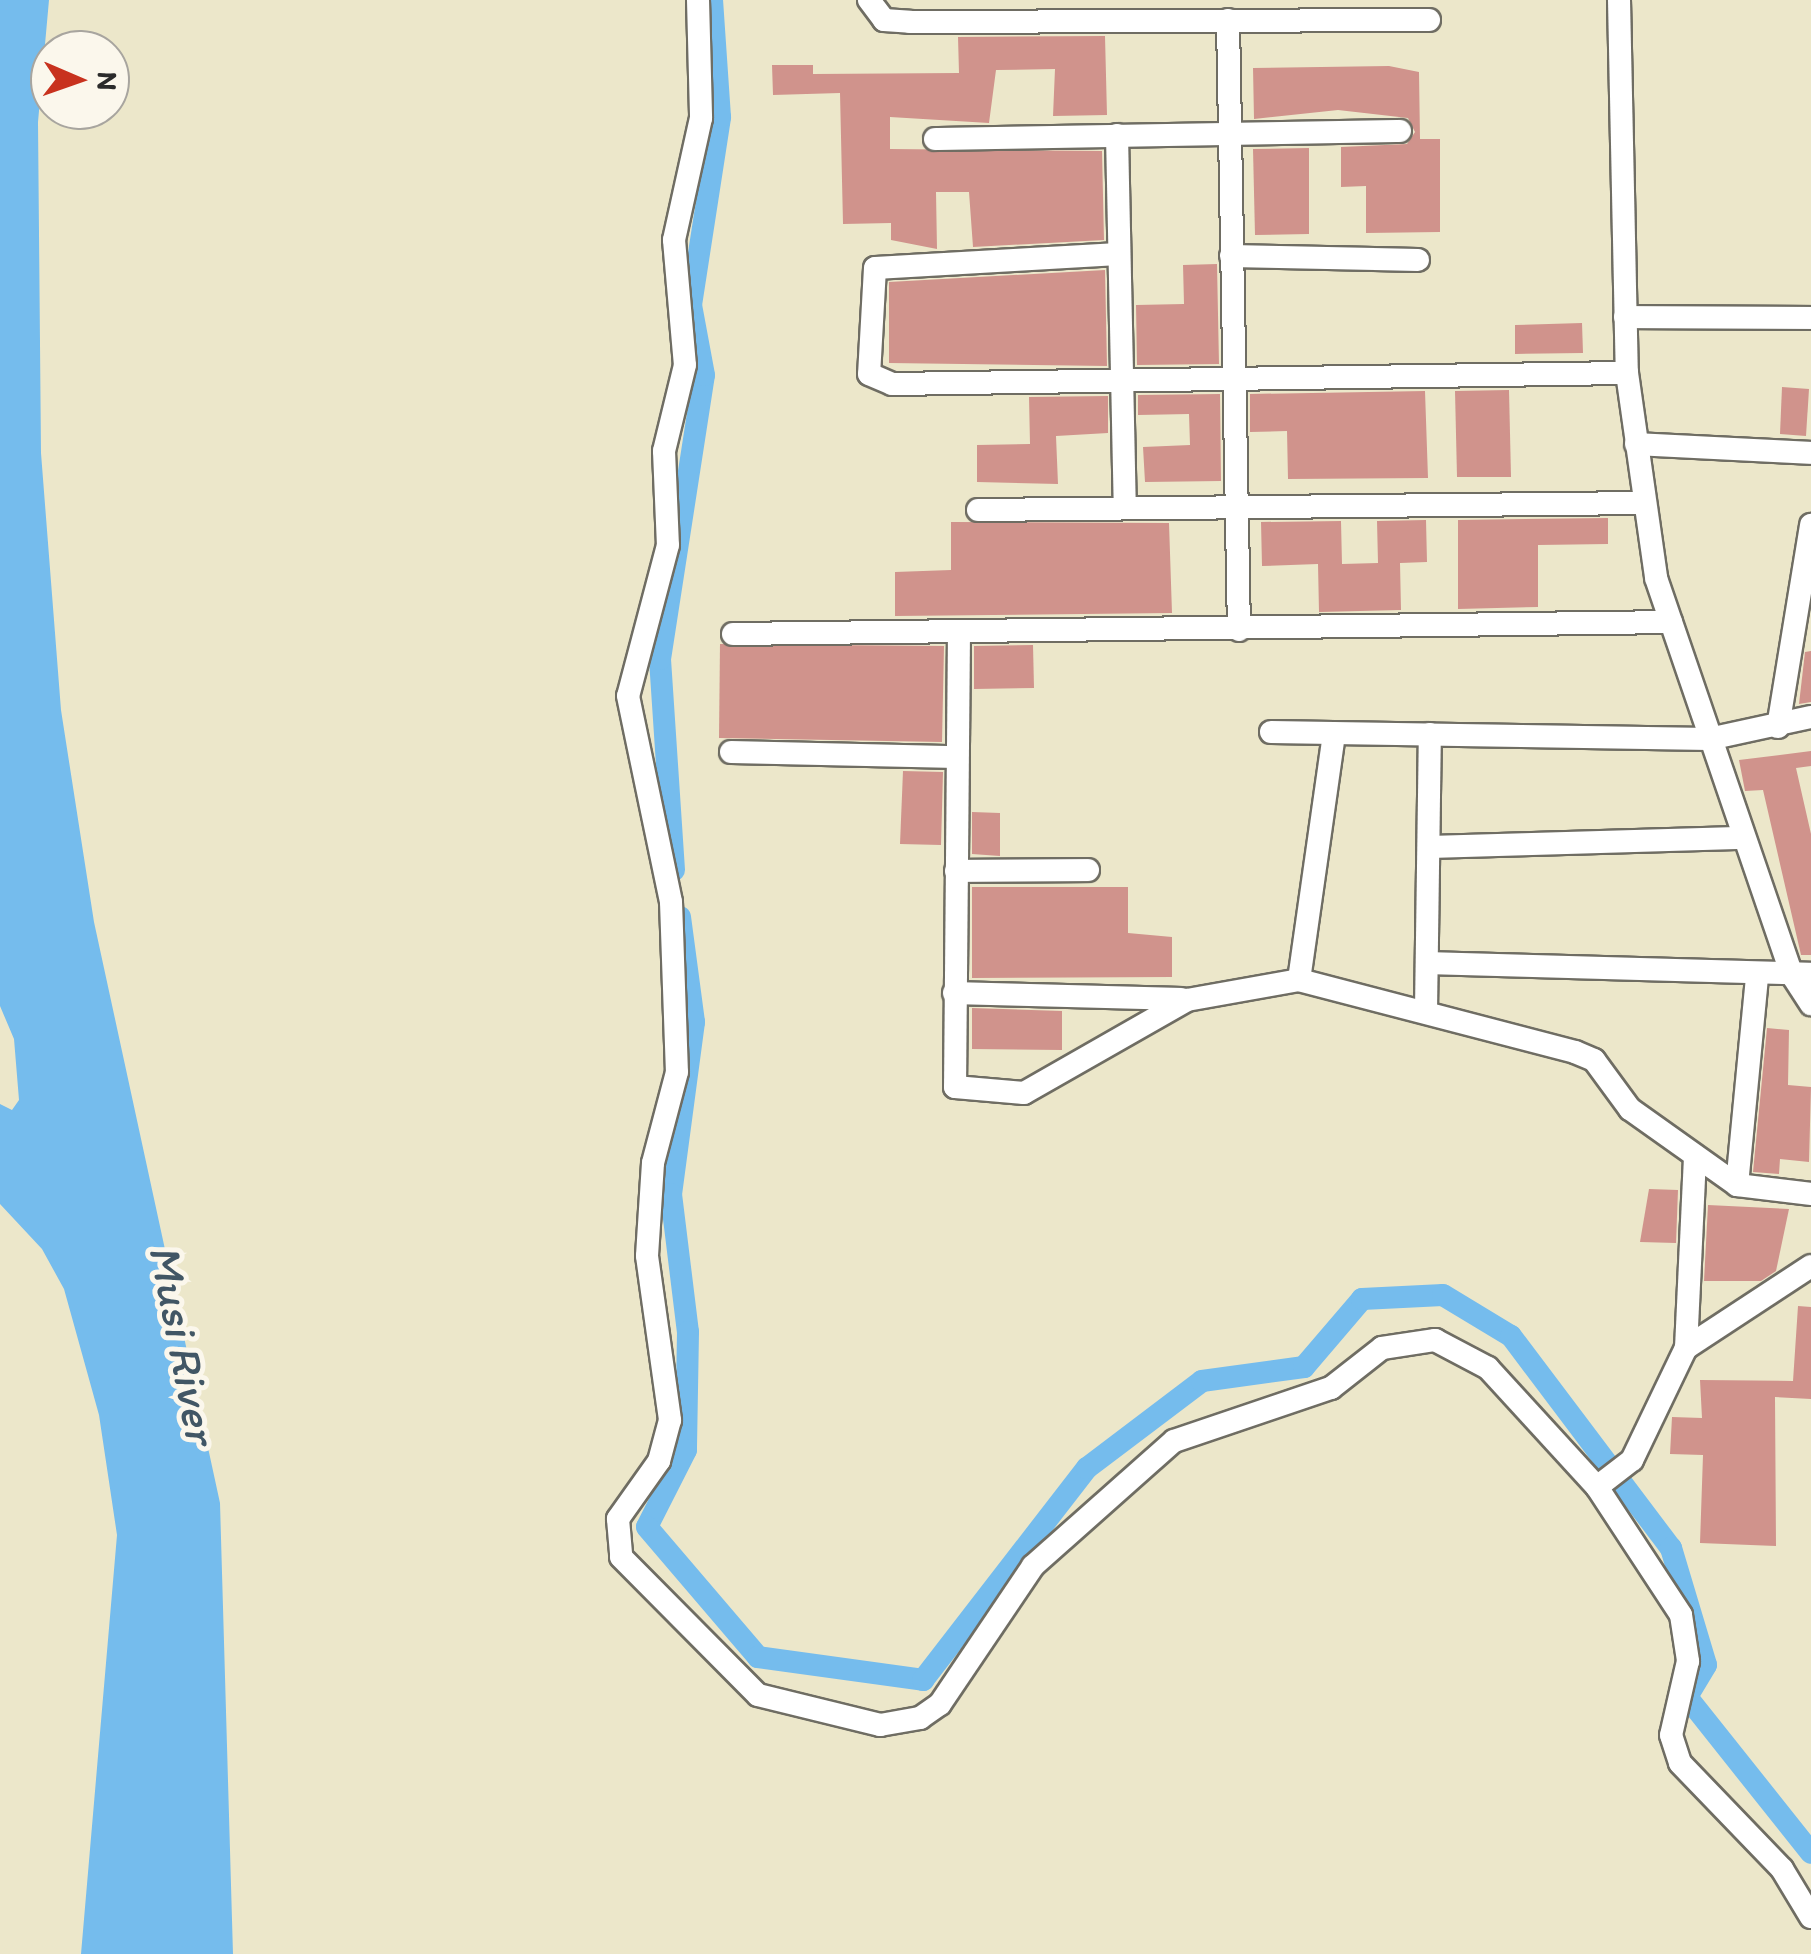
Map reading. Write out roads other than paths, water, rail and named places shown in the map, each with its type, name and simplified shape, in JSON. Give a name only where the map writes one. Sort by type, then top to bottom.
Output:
[{"type":"street","points":[[698,0],[702,118],[674,240],[685,365],[664,451],[668,545],[628,696],[671,902],[677,1072],[653,1163],[648,1256],[670,1420],[659,1461],[618,1519],[621,1557],[758,1694],[880,1725],[940,1704],[1034,1566],[1174,1442],[1331,1388],[1407,1339],[1436,1340],[1488,1368],[1604,1482],[1681,1615],[1688,1660],[1671,1735],[1680,1763],[1782,1868],[1811,1916]]},
{"type":"street","points":[[868,0],[884,20],[944,11],[1059,11],[1228,20],[1428,20]]},
{"type":"street","points":[[1619,0],[1627,373],[1644,504],[1671,622],[1709,739],[1743,838],[1811,1004]]},
{"type":"street","points":[[1228,20],[1240,630]]},
{"type":"street","points":[[935,139],[1400,131]]},
{"type":"street","points":[[1117,135],[1119,378],[1125,504]]},
{"type":"street","points":[[1118,254],[875,268],[869,374],[892,384],[1627,373]]},
{"type":"street","points":[[1231,256],[1418,260]]},
{"type":"street","points":[[1625,318],[1811,318]]},
{"type":"street","points":[[1636,444],[1811,453]]},
{"type":"street","points":[[978,510],[1125,504],[1644,504]]},
{"type":"street","points":[[1778,727],[1811,525]]},
{"type":"street","points":[[732,634],[1671,622]]},
{"type":"street","points":[[958,632],[955,1087],[1016,1096],[1186,1000]]},
{"type":"street","points":[[1271,732],[1709,739],[1811,717]]},
{"type":"street","points":[[1298,980],[1334,733]]},
{"type":"street","points":[[1426,1011],[1432,846],[1430,734]]},
{"type":"street","points":[[731,752],[957,757]]},
{"type":"street","points":[[1432,846],[1743,838]]},
{"type":"street","points":[[956,871],[1088,870]]},
{"type":"street","points":[[1428,963],[1757,978],[1801,975]]},
{"type":"street","points":[[1737,1184],[1757,978]]},
{"type":"street","points":[[954,993],[1186,1000],[1298,980],[1426,1011],[1594,1060],[1630,1110],[1694,1158],[1737,1184],[1811,1194]]},
{"type":"street","points":[[1604,1482],[1632,1460],[1686,1348],[1694,1158]]},
{"type":"street","points":[[1686,1348],[1811,1266]]},
{"type":"water","name":"Musi River","points":[[0,0],[49,0],[46,30],[30,30],[30,130],[38,130],[41,453],[61,710],[94,922],[220,1503],[233,1954],[81,1954],[117,1535],[99,1415],[64,1289],[42,1249],[0,1204],[0,1104],[12,1110],[19,1100],[14,1039],[0,1006]]},
{"type":"waterway","points":[[674,870],[660,659],[704,375],[691,305],[720,117],[712,0]]},
{"type":"waterway","points":[[680,917],[694,1022],[671,1194],[688,1332],[686,1450],[647,1527],[758,1657],[923,1680],[1087,1468],[1202,1381],[1304,1367],[1362,1299],[1443,1295],[1511,1336],[1671,1548],[1706,1665],[1687,1697],[1811,1853]]}]
